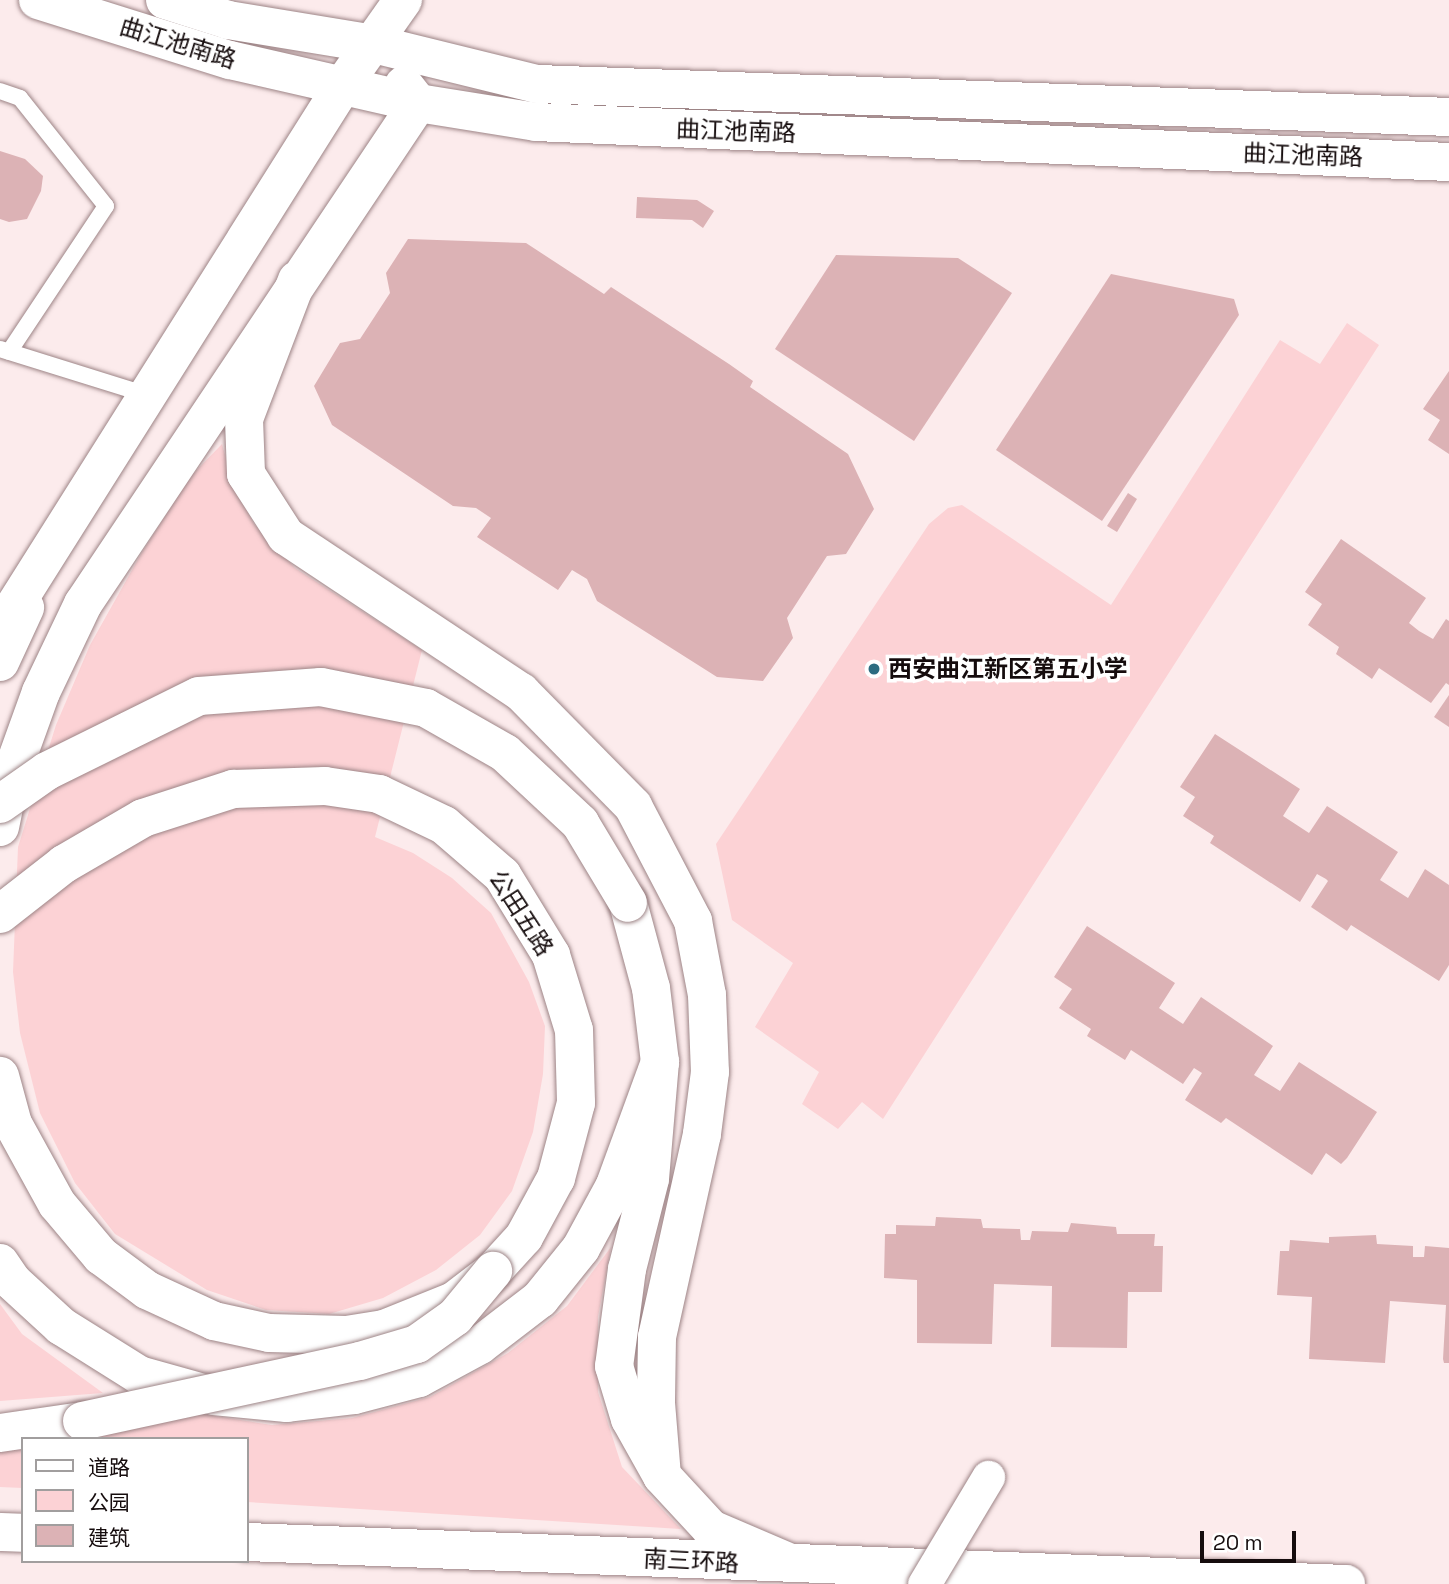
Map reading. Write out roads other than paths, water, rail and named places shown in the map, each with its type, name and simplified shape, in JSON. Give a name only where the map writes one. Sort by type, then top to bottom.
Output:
[{"type":"main road","name":"曲江池南路","points":[[38,0],[230,60],[418,103],[536,122],[1449,162]]},
{"type":"main road","name":"曲江池南路","points":[[165,0],[228,20],[374,44],[537,84],[1449,117]]},
{"type":"main road","points":[[0,629],[343,85],[403,0]]},
{"type":"main road","points":[[0,827],[10,778],[41,692],[83,604],[297,280],[418,103],[374,44]]},
{"type":"main road","points":[[297,280],[244,419],[246,474],[286,536],[521,692],[633,806],[693,921],[707,995],[710,1072],[702,1134],[657,1337],[656,1403],[662,1476]]},
{"type":"main road","points":[[0,662],[52,549]]},
{"type":"main road","points":[[0,804],[47,771],[199,696],[321,687],[426,708],[505,752],[580,823],[628,903],[651,988],[660,1062],[650,1179],[627,1269],[614,1366],[630,1419],[662,1476],[711,1529],[796,1566]]},
{"type":"main road","name":"公田五路","points":[[0,914],[64,864],[143,818],[233,789],[325,786],[379,794],[444,825],[502,874],[551,955],[574,1030],[576,1103],[556,1178],[524,1237],[493,1271]]},
{"type":"main road","points":[[0,1263],[12,1281],[61,1326],[139,1375],[214,1396],[287,1403],[354,1395],[419,1378],[480,1345],[540,1299],[581,1248],[615,1185],[660,1062]]},
{"type":"main road","points":[[0,1076],[13,1124],[57,1204],[101,1256],[147,1290],[214,1321],[269,1333],[346,1335],[384,1329],[454,1301],[493,1271]]},
{"type":"main road","points":[[0,1433],[82,1421],[360,1361],[417,1344],[456,1317],[493,1271]]},
{"type":"main road","points":[[0,1532],[21,1533]]},
{"type":"main road","name":"南三环路","points":[[248,1542],[796,1566],[1346,1584]]},
{"type":"street","points":[[924,1584],[988,1477]]},
{"type":"lane","points":[[0,91],[20,98],[106,206],[4,350],[149,396]]},
{"type":"place","name":"西安曲江新区第五小学","points":[[874,669]]}]
